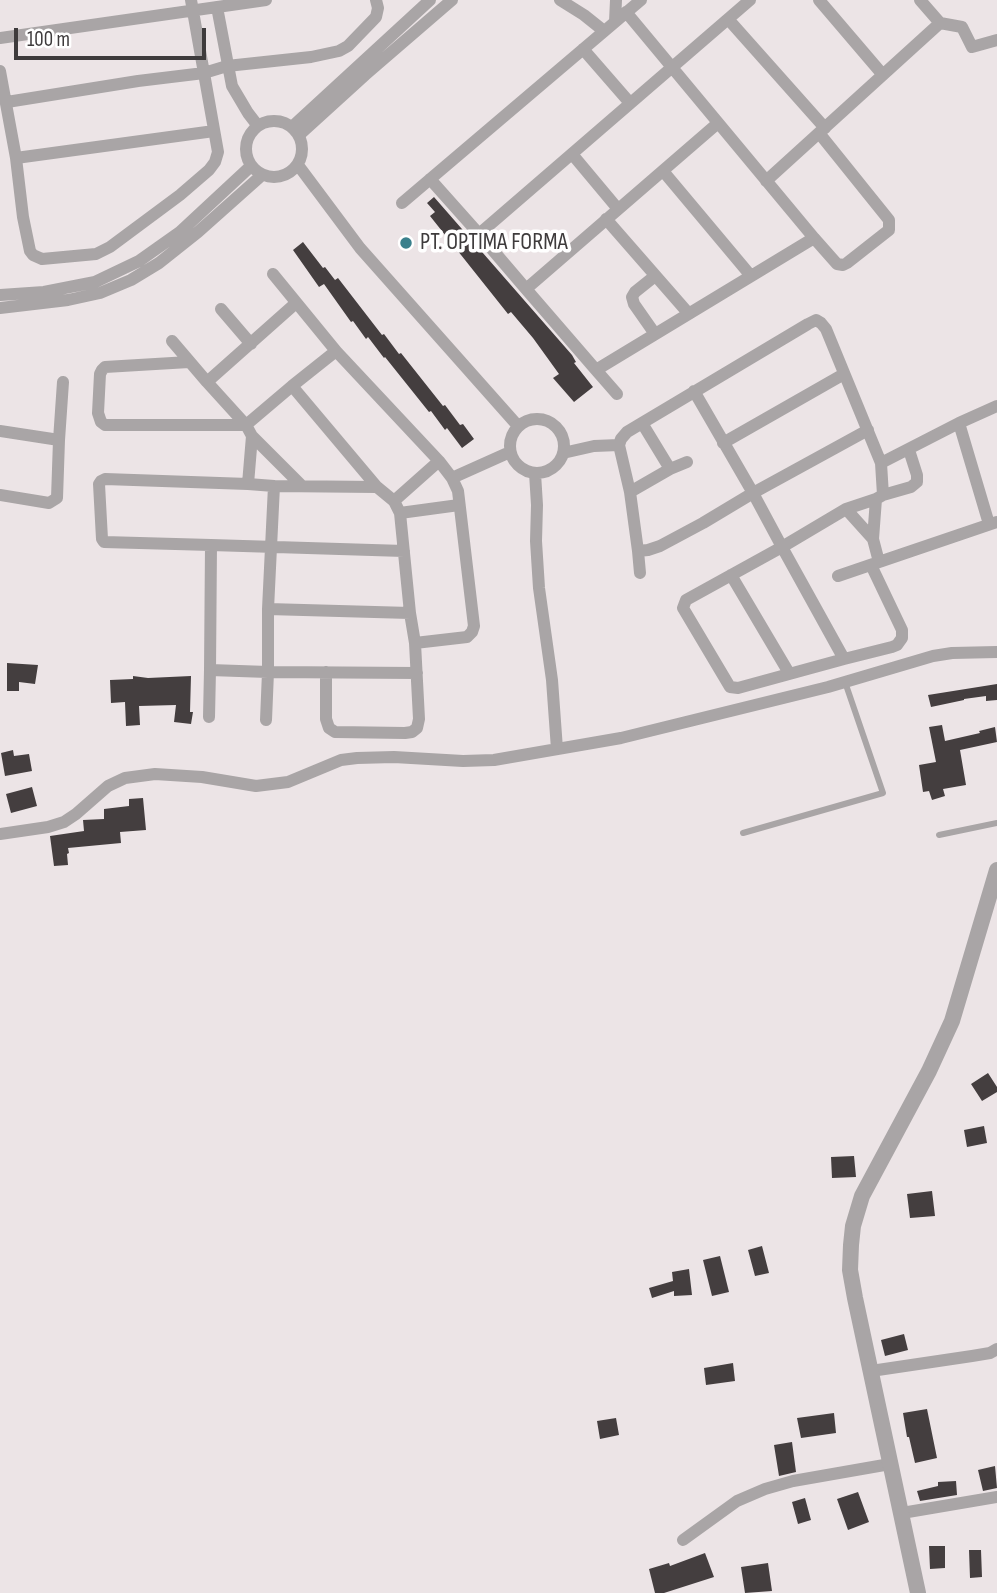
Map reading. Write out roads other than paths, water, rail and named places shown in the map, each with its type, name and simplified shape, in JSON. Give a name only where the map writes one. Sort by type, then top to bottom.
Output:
[{"type":"street","points":[[0,38],[192,5],[217,7],[266,0]]},
{"type":"street","points":[[7,102],[204,73],[227,66],[311,57],[339,51],[348,46],[376,17],[376,0]]},
{"type":"street","points":[[295,131],[430,0]]},
{"type":"street","points":[[295,131],[452,0]]},
{"type":"street","points":[[560,0],[604,31]]},
{"type":"street","points":[[615,0],[615,22]]},
{"type":"street","points":[[402,203],[640,0]]},
{"type":"street","points":[[479,234],[750,0]]},
{"type":"street","points":[[818,0],[883,75]]},
{"type":"street","points":[[919,0],[940,23],[962,27],[972,47],[997,40]]},
{"type":"street","points":[[0,71],[30,251],[42,259],[96,254],[142,225],[209,170],[215,162],[218,152],[192,5]]},
{"type":"street","points":[[217,7],[232,86],[258,126]]},
{"type":"street","points":[[626,12],[814,238],[837,264],[843,265],[889,230],[887,216],[822,131],[728,19]]},
{"type":"street","points":[[766,180],[940,23]]},
{"type":"street","points":[[583,49],[630,103]]},
{"type":"street","points":[[266,122],[284,122],[295,131],[303,150],[298,165],[291,172],[272,178],[262,175],[251,166],[247,158],[247,140],[258,126],[266,122]]},
{"type":"street","points":[[526,289],[718,123]]},
{"type":"street","points":[[16,158],[214,131]]},
{"type":"street","points":[[572,154],[618,209]]},
{"type":"street","points":[[298,165],[360,248],[518,426]]},
{"type":"street","points":[[0,295],[44,292],[95,282],[139,261],[180,232],[251,166]]},
{"type":"street","points":[[663,171],[751,276]]},
{"type":"street","points":[[0,308],[68,300],[100,293],[131,280],[159,263],[198,232],[262,175]]},
{"type":"street","points":[[430,178],[617,394]]},
{"type":"street","points":[[606,219],[689,314]]},
{"type":"street","points":[[596,370],[814,238]]},
{"type":"street","points":[[273,274],[336,351],[439,461],[458,491],[474,626],[467,637],[415,643]]},
{"type":"street","points":[[654,276],[635,292],[632,298],[655,334]]},
{"type":"street","points":[[207,382],[296,303]]},
{"type":"street","points":[[221,309],[251,344]]},
{"type":"street","points":[[640,573],[631,492],[619,445],[621,439],[627,432],[694,391],[816,320],[827,329],[881,463],[879,497],[873,539],[875,564],[902,630],[902,638],[897,645],[738,688],[730,687],[680,602],[846,509],[879,497],[911,487],[917,482],[917,475],[909,450]]},
{"type":"street","points":[[172,341],[301,485]]},
{"type":"street","points":[[248,484],[249,430],[292,386],[336,351]]},
{"type":"street","points":[[189,362],[105,367],[100,374],[98,413],[101,422],[105,425],[249,430]]},
{"type":"street","points":[[723,443],[844,374]]},
{"type":"street","points":[[0,495],[49,503],[55,501],[58,496],[64,382]]},
{"type":"street","points":[[292,386],[397,507],[415,643],[419,719],[417,728],[405,733],[335,732],[329,728],[326,719],[326,672]]},
{"type":"street","points":[[694,391],[844,659]]},
{"type":"street","points":[[881,463],[959,423],[997,407]]},
{"type":"street","points":[[531,419],[547,420],[554,424],[563,437],[563,453],[552,468],[546,471],[525,470],[518,465],[510,452],[511,437],[518,426],[531,419]]},
{"type":"street","points":[[642,423],[670,470]]},
{"type":"street","points":[[838,576],[993,523],[959,423]]},
{"type":"street","points":[[638,551],[660,546],[867,430]]},
{"type":"street","points":[[0,431],[59,440]]},
{"type":"street","points":[[563,453],[594,446],[619,445]]},
{"type":"street","points":[[452,478],[510,452]]},
{"type":"street","points":[[397,507],[439,461]]},
{"type":"street","points":[[631,492],[687,462]]},
{"type":"street","points":[[535,472],[538,577],[552,680],[557,749]]},
{"type":"street","points":[[377,487],[105,479],[99,484],[102,539],[104,542],[404,551]]},
{"type":"street","points":[[265,720],[274,486]]},
{"type":"street","points":[[397,507],[459,505]]},
{"type":"street","points":[[846,509],[873,539]]},
{"type":"street","points":[[209,718],[211,545]]},
{"type":"street","points":[[731,575],[789,673]]},
{"type":"street","points":[[268,609],[410,613]]},
{"type":"street","points":[[0,834],[64,822],[108,786],[125,778],[155,774],[202,777],[256,786],[288,782],[341,760],[356,758],[494,760],[621,738],[845,682],[933,656],[997,652]]},
{"type":"street","points":[[210,670],[416,673]]},
{"type":"street","points":[[918,1593],[855,1298],[850,1270],[850,1245],[858,1209],[872,1175],[929,1071],[947,1032],[997,870]]},
{"type":"street","points":[[871,1371],[990,1353],[997,1349]]},
{"type":"street","points":[[683,1540],[737,1501],[765,1489],[793,1481],[890,1464]]},
{"type":"street","points":[[902,1513],[997,1497]]},
{"type":"lane","points":[[743,833],[883,793],[845,682]]},
{"type":"lane","points":[[939,835],[997,823]]},
{"type":"place","name":"PT. OPTIMA FORMA","points":[[406,243]]}]
